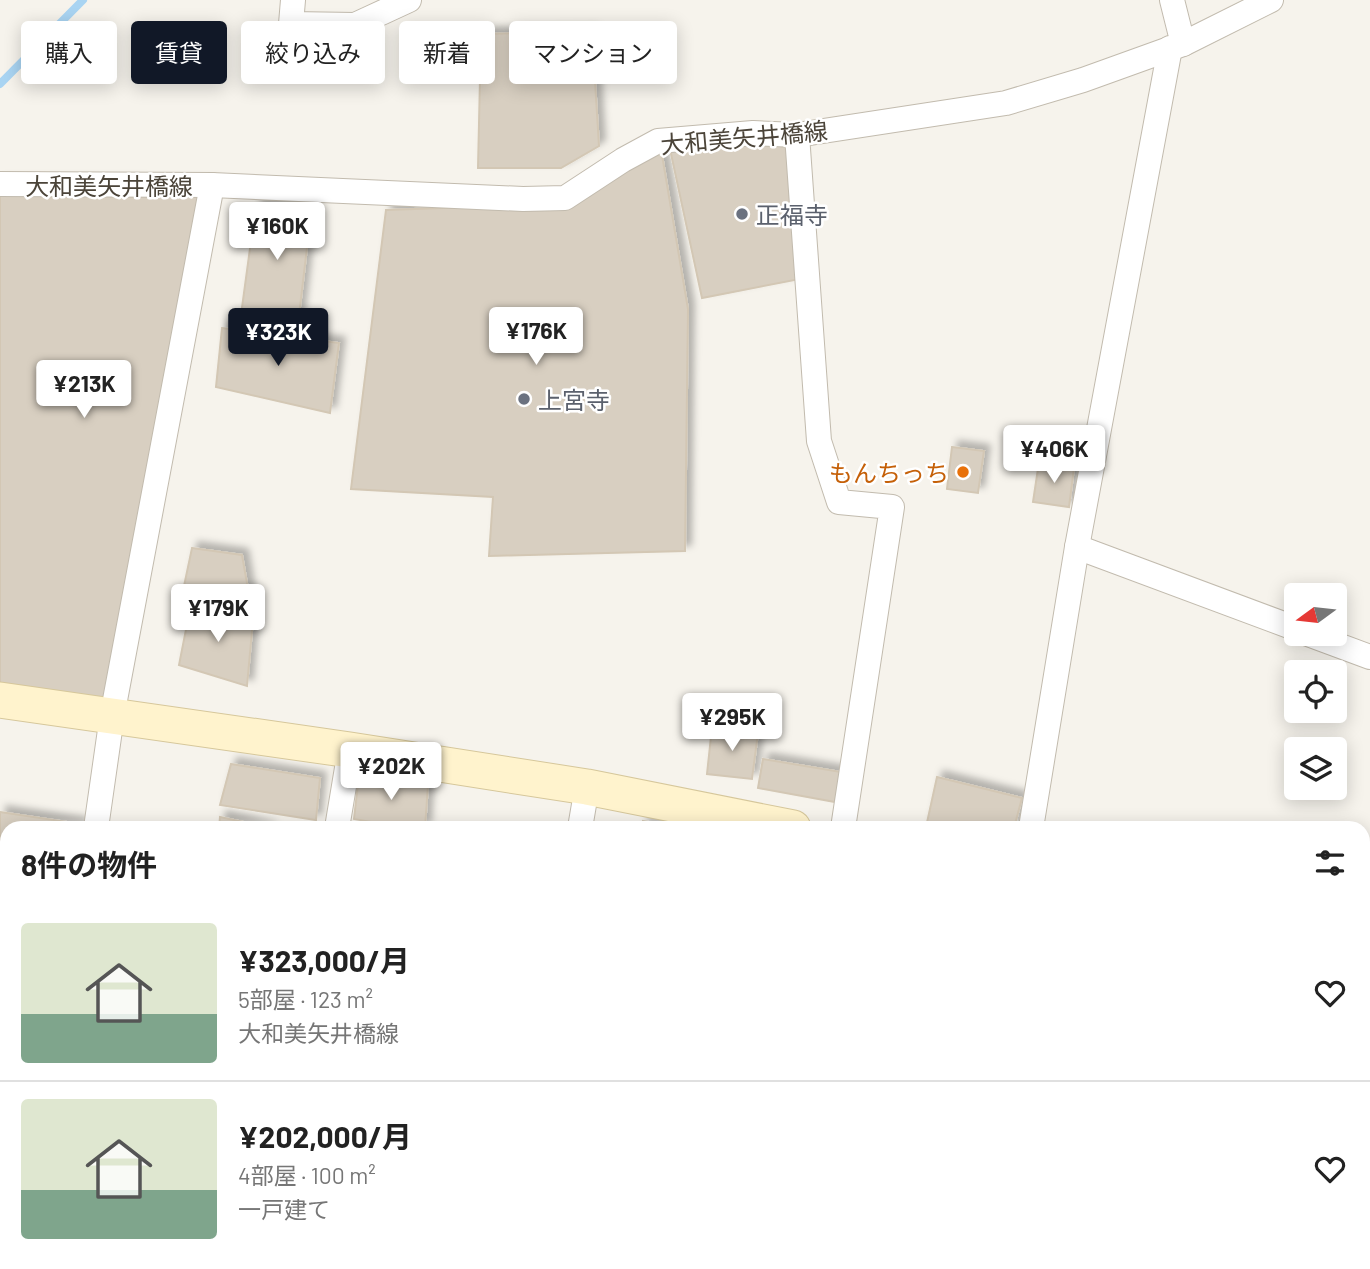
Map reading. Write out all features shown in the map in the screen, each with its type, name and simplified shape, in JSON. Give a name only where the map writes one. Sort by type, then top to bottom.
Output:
[{"type":"street","points":[[293,0],[291,24],[355,25],[409,0]]},
{"type":"street","points":[[1032,821],[1077,547],[1176,46],[1172,0]]},
{"type":"street","name":"大和美矢井橋線","points":[[0,184],[212,186],[523,199],[565,198],[658,141],[753,133],[797,135],[1006,103],[1083,80],[1176,46],[1271,0]]},
{"type":"street","points":[[797,135],[819,441],[839,502],[892,507],[844,821]]},
{"type":"street","points":[[97,821],[112,716],[212,186]]},
{"type":"street","points":[[1077,547],[1284,624]]},
{"type":"street","points":[[1340,646],[1370,657]]},
{"type":"street","points":[[0,700],[587,787],[758,821]]},
{"type":"street","points":[[338,821],[350,750]]},
{"type":"street","points":[[581,821],[587,787]]},
{"type":"building","points":[[509,33],[509,84],[595,84],[599,146],[561,168],[478,168],[480,84],[495,84],[495,34]]},
{"type":"building","name":"正福寺","points":[[796,143],[805,278],[702,298],[670,149]]},
{"type":"building","name":"上宮寺","points":[[661,149],[688,309],[685,551],[489,556],[493,497],[351,489],[386,210],[564,204]]},
{"type":"building","points":[[0,184],[212,185],[112,716],[0,700]]},
{"type":"building","points":[[256,204],[312,205],[298,324],[241,315]]},
{"type":"building","points":[[222,328],[339,343],[330,413],[216,387]]},
{"type":"building","points":[[952,447],[984,451],[978,493],[947,489]]},
{"type":"building","points":[[1039,462],[1074,468],[1069,507],[1033,502]]},
{"type":"building","points":[[192,548],[242,555],[250,600],[184,586]]},
{"type":"building","points":[[191,604],[253,620],[247,686],[179,665]]},
{"type":"building","points":[[712,727],[758,733],[752,779],[707,774]]},
{"type":"building","points":[[763,759],[841,772],[835,802],[758,788]]},
{"type":"building","points":[[231,764],[320,778],[316,820],[220,805]]},
{"type":"building","points":[[359,775],[428,785],[425,821],[354,819]]},
{"type":"building","points":[[937,777],[1022,798],[1016,821],[927,821]]},
{"type":"building","points":[[0,812],[61,821],[0,821]]},
{"type":"building","points":[[220,817],[239,821],[220,821]]},
{"type":"waterway","points":[[0,84],[83,0]]},
{"type":"place","name":"正福寺","points":[[742,214]]},
{"type":"place","name":"上宮寺","points":[[524,399]]},
{"type":"place","name":"もんちっち","points":[[963,472]]}]
